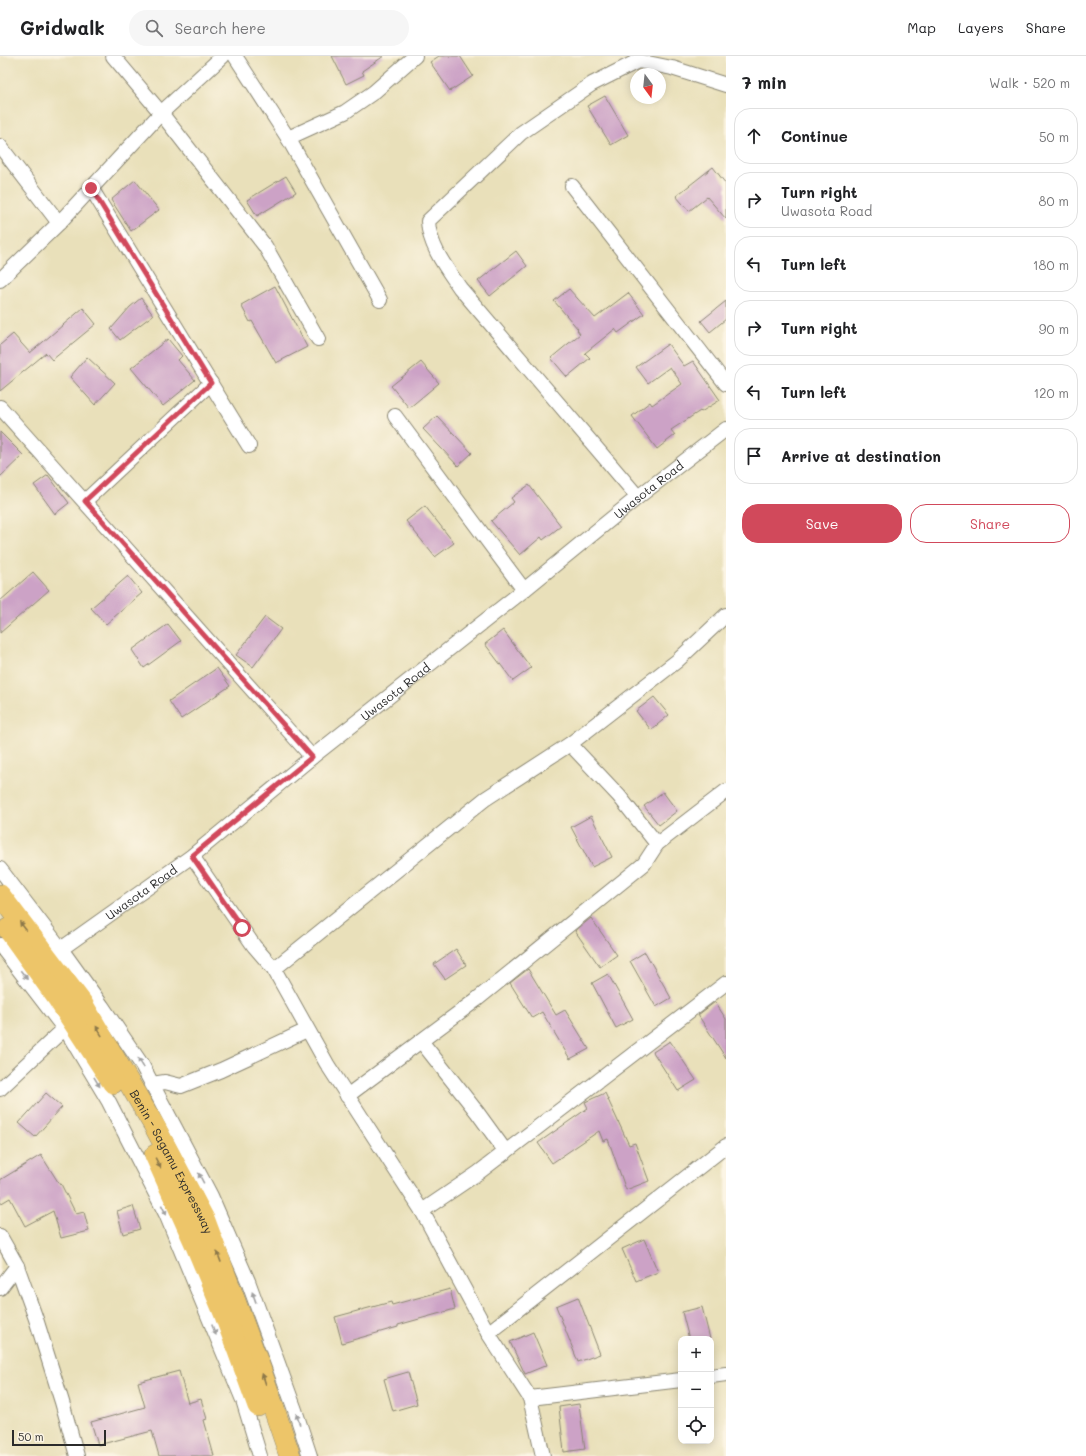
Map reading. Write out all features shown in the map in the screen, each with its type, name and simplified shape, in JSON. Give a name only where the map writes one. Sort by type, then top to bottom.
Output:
[{"type":"highway","name":"Benin - Sagamu Expressway","points":[[0,895],[82,1003],[155,1126],[205,1221],[260,1368],[290,1456]]},
{"type":"highway","points":[[0,919],[100,1060],[135,1118],[163,1171],[224,1313],[275,1456]]},
{"type":"street","points":[[113,56],[161,113],[265,246],[318,338]]},
{"type":"street","points":[[0,280],[59,223],[161,113],[223,56]]},
{"type":"street","points":[[235,56],[267,108],[288,138],[380,300]]},
{"type":"street","points":[[288,138],[345,112],[374,92],[415,56]]},
{"type":"street","points":[[638,497],[460,288],[439,256],[428,229],[428,221],[521,133],[592,84],[637,59],[726,85]]},
{"type":"street","points":[[0,146],[59,223]]},
{"type":"street","points":[[572,186],[726,384]]},
{"type":"street","points":[[91,188],[249,446]]},
{"type":"street","points":[[85,501],[211,383]]},
{"type":"street","points":[[0,407],[312,757]]},
{"type":"street","points":[[395,416],[524,590]]},
{"type":"street","name":"Uwasota Road","points":[[61,949],[192,856],[312,757],[524,590],[638,497],[726,429]]},
{"type":"street","points":[[274,969],[485,799],[570,744],[677,661],[726,615]]},
{"type":"street","points":[[570,744],[619,796],[657,844]]},
{"type":"street","points":[[347,1096],[476,1000],[644,864],[657,844],[726,791]]},
{"type":"street","points":[[192,856],[254,946],[274,969],[326,1064],[422,1211],[488,1333],[530,1398],[543,1456]]},
{"type":"street","points":[[0,869],[61,949],[142,1065],[211,1196],[248,1281],[296,1410],[310,1456]]},
{"type":"street","points":[[0,945],[64,1029],[109,1102],[166,1214],[243,1400],[260,1456]]},
{"type":"street","points":[[422,1211],[506,1152],[726,983]]},
{"type":"street","points":[[0,1089],[64,1029]]},
{"type":"street","points":[[152,1084],[165,1082],[181,1086],[221,1070],[307,1030]]},
{"type":"street","points":[[421,1041],[477,1112],[506,1152]]},
{"type":"street","points":[[488,1333],[726,1146]]},
{"type":"street","points":[[0,1236],[17,1266],[50,1364],[77,1456]]},
{"type":"street","points":[[0,1288],[17,1266]]},
{"type":"street","points":[[714,1376],[726,1374]]},
{"type":"street","points":[[530,1398],[678,1380]]},
{"type":"building","points":[[332,56],[384,56],[362,71],[364,75],[346,84]]},
{"type":"building","points":[[439,56],[460,56],[473,76],[450,91],[430,62]]},
{"type":"building","points":[[605,96],[628,135],[611,145],[587,106]]},
{"type":"building","points":[[713,167],[726,184],[726,219],[707,197],[689,211],[676,196]]},
{"type":"building","points":[[286,176],[296,192],[257,216],[247,200]]},
{"type":"building","points":[[135,180],[159,210],[131,231],[111,200]]},
{"type":"building","points":[[516,251],[527,266],[490,296],[478,281]]},
{"type":"building","points":[[275,286],[307,347],[276,363],[241,305]]},
{"type":"building","points":[[569,289],[595,318],[628,293],[644,314],[618,333],[615,329],[585,353],[590,358],[567,377],[551,358],[580,334],[577,330],[578,329],[554,301]]},
{"type":"building","points":[[141,298],[153,315],[120,340],[111,329],[130,307]]},
{"type":"building","points":[[726,301],[726,319],[710,332],[701,321]]},
{"type":"building","points":[[83,308],[96,324],[52,360],[46,353],[0,391],[0,345],[13,334],[30,353]]},
{"type":"building","points":[[168,339],[182,356],[178,360],[195,380],[163,406],[131,368]]},
{"type":"building","points":[[668,344],[684,366],[693,361],[720,400],[671,430],[675,435],[657,449],[632,416],[650,402],[652,405],[682,384],[670,367],[648,383],[636,367]]},
{"type":"building","points":[[87,357],[115,383],[95,405],[70,377]]},
{"type":"building","points":[[421,362],[439,383],[409,408],[391,386]]},
{"type":"building","points":[[437,416],[472,453],[458,466],[423,429]]},
{"type":"building","points":[[0,432],[23,455],[0,477]]},
{"type":"building","points":[[48,475],[69,503],[55,514],[34,485]]},
{"type":"building","points":[[529,485],[561,526],[543,540],[541,537],[520,555],[491,521],[514,502],[511,498]]},
{"type":"building","points":[[425,506],[454,543],[435,557],[406,521]]},
{"type":"building","points":[[33,572],[49,590],[0,633],[0,601]]},
{"type":"building","points":[[128,576],[142,593],[106,624],[91,608]]},
{"type":"building","points":[[265,617],[281,629],[253,667],[236,655]]},
{"type":"building","points":[[168,624],[181,641],[144,668],[132,650]]},
{"type":"building","points":[[503,630],[531,668],[513,681],[485,644]]},
{"type":"building","points":[[217,668],[230,686],[181,719],[169,701]]},
{"type":"building","points":[[654,697],[669,715],[651,730],[636,711]]},
{"type":"building","points":[[663,792],[677,811],[659,825],[644,806]]},
{"type":"building","points":[[591,816],[612,857],[592,867],[571,827]]},
{"type":"building","points":[[591,918],[617,955],[600,967],[575,931]]},
{"type":"building","points":[[456,949],[466,965],[445,979],[434,964]]},
{"type":"building","points":[[645,952],[671,998],[656,1007],[630,961]]},
{"type":"building","points":[[528,969],[556,1015],[565,1010],[589,1049],[570,1059],[542,1012],[532,1018],[510,983]]},
{"type":"building","points":[[608,974],[633,1019],[616,1028],[592,983]]},
{"type":"building","points":[[715,1002],[726,1019],[726,1058],[698,1015]]},
{"type":"building","points":[[670,1041],[696,1080],[678,1091],[653,1052]]},
{"type":"building","points":[[46,1093],[62,1107],[35,1137],[19,1123]]},
{"type":"building","points":[[605,1093],[629,1145],[635,1143],[649,1181],[626,1190],[608,1139],[603,1141],[599,1131],[552,1163],[538,1143],[588,1108],[585,1102]]},
{"type":"building","points":[[41,1155],[60,1185],[61,1184],[76,1214],[84,1212],[89,1231],[61,1238],[53,1211],[25,1226],[10,1198],[0,1204],[0,1180]]},
{"type":"building","points":[[133,1206],[140,1229],[123,1234],[117,1211]]},
{"type":"building","points":[[644,1239],[658,1272],[636,1281],[622,1249]]},
{"type":"building","points":[[450,1289],[455,1309],[342,1343],[335,1317],[391,1302],[392,1305]]},
{"type":"building","points":[[578,1297],[600,1354],[578,1362],[556,1306]]},
{"type":"building","points":[[702,1307],[709,1336],[688,1336],[682,1312]]},
{"type":"building","points":[[533,1332],[547,1365],[525,1374],[510,1342]]},
{"type":"building","points":[[179,1371],[188,1403],[201,1399],[207,1419],[204,1420],[214,1456],[159,1456],[152,1431],[98,1445],[91,1422],[145,1407],[138,1382]]},
{"type":"building","points":[[408,1372],[417,1404],[393,1411],[384,1379]]},
{"type":"building","points":[[579,1404],[585,1449],[564,1452],[559,1407]]},
{"type":"route","points":[[91,188],[211,383],[85,501],[312,757],[192,856],[242,928]]}]
